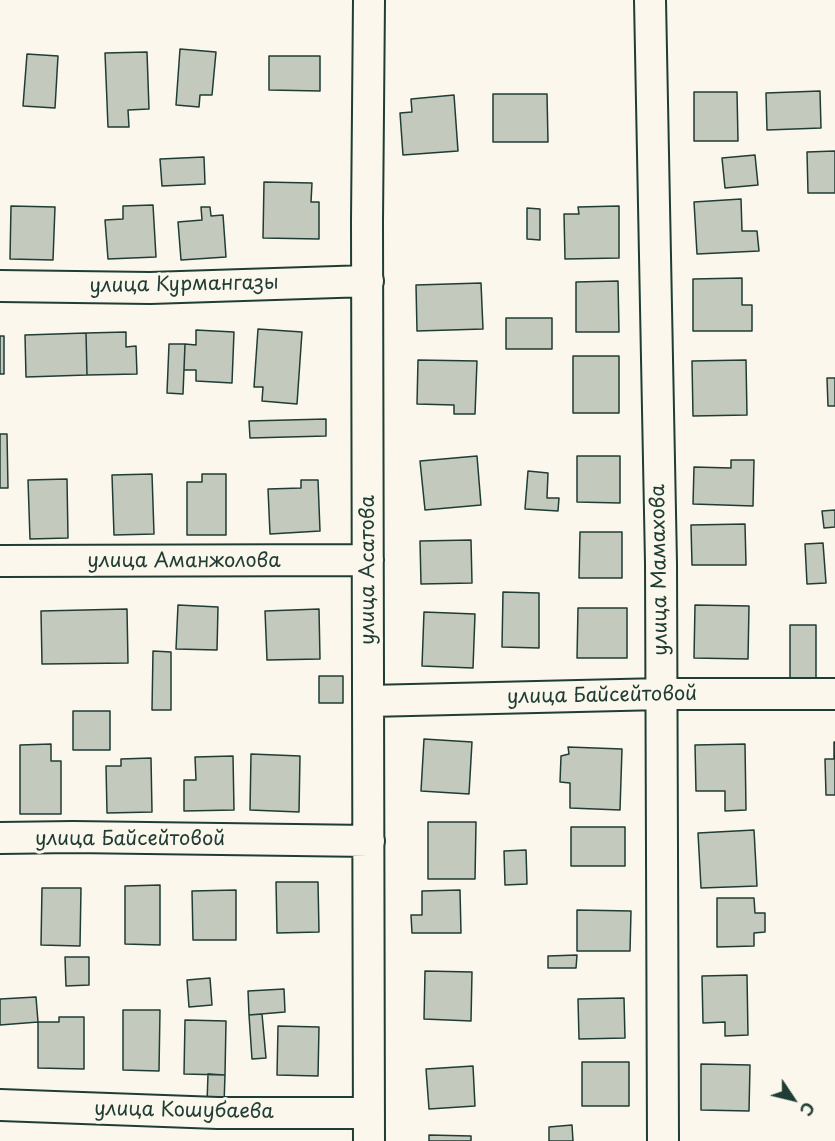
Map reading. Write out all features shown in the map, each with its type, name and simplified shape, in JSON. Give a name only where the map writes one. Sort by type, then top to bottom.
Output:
[{"type":"street","name":"улица Асатова","points":[[369,0],[369,1127]]},
{"type":"street","name":"улица Мамахова","points":[[650,0],[661,551],[663,1141]]},
{"type":"street","name":"улица Курмангазы","points":[[0,286],[150,288],[368,281]]},
{"type":"street","name":"улица Аманжолова","points":[[0,561],[368,560]]},
{"type":"street","name":"улица Байсейтовой","points":[[369,701],[662,694],[835,694]]},
{"type":"street","name":"улица Байсейтовой","points":[[0,838],[369,841]]},
{"type":"street","name":"улица Кошубаева","points":[[0,1105],[218,1113],[369,1127]]},
{"type":"building","points":[[180,49],[216,52],[212,95],[200,95],[199,107],[176,105]]},
{"type":"building","points":[[147,52],[149,109],[128,110],[129,127],[108,127],[105,53]]},
{"type":"building","points":[[27,54],[58,56],[55,108],[23,106]]},
{"type":"building","points":[[269,56],[320,56],[320,91],[269,90]]},
{"type":"building","points":[[820,91],[821,128],[767,130],[766,93]]},
{"type":"building","points":[[694,92],[737,92],[738,141],[694,141]]},
{"type":"building","points":[[493,94],[547,94],[548,142],[493,142]]},
{"type":"building","points":[[454,95],[458,151],[403,155],[400,113],[412,112],[411,99]]},
{"type":"building","points":[[835,151],[835,193],[808,193],[807,152]]},
{"type":"building","points":[[755,155],[758,185],[725,188],[722,158]]},
{"type":"building","points":[[204,157],[205,184],[162,186],[160,159]]},
{"type":"building","points":[[264,182],[312,183],[311,202],[319,202],[319,239],[263,238]]},
{"type":"building","points":[[741,199],[742,231],[757,231],[759,251],[697,254],[694,202]]},
{"type":"building","points":[[153,205],[156,257],[108,259],[105,220],[123,219],[123,206]]},
{"type":"building","points":[[11,206],[55,207],[53,260],[10,259]]},
{"type":"building","points":[[619,206],[619,258],[565,259],[564,214],[579,214],[578,207]]},
{"type":"building","points":[[201,207],[210,207],[211,216],[223,215],[226,257],[181,260],[178,222],[202,220]]},
{"type":"building","points":[[527,208],[540,209],[540,240],[527,239]]},
{"type":"building","points":[[742,278],[742,305],[752,305],[752,331],[693,331],[693,279]]},
{"type":"building","points":[[618,281],[619,332],[576,332],[576,282]]},
{"type":"building","points":[[481,283],[483,329],[417,331],[416,285]]},
{"type":"building","points":[[506,318],[552,318],[552,349],[506,349]]},
{"type":"building","points":[[258,329],[302,332],[297,404],[262,401],[263,387],[254,387]]},
{"type":"building","points":[[196,330],[234,332],[232,383],[196,381],[196,370],[184,370],[185,344],[196,345]]},
{"type":"building","points":[[126,332],[126,347],[136,346],[137,374],[87,375],[86,333]]},
{"type":"building","points":[[86,333],[87,375],[26,377],[25,335]]},
{"type":"building","points":[[0,336],[4,336],[4,374],[0,374]]},
{"type":"building","points":[[169,344],[185,344],[183,394],[167,393]]},
{"type":"building","points":[[573,356],[619,356],[619,413],[573,413]]},
{"type":"building","points":[[418,360],[477,361],[475,414],[454,414],[454,405],[417,404]]},
{"type":"building","points":[[746,360],[747,415],[693,416],[692,361]]},
{"type":"building","points":[[827,378],[835,378],[835,406],[828,406]]},
{"type":"building","points":[[326,419],[326,436],[250,438],[249,421]]},
{"type":"building","points":[[0,434],[7,434],[8,488],[0,488]]},
{"type":"building","points":[[477,456],[481,505],[425,510],[420,461]]},
{"type":"building","points":[[577,456],[620,456],[620,503],[577,502]]},
{"type":"building","points":[[731,460],[754,460],[753,506],[693,504],[694,467],[731,468]]},
{"type":"building","points":[[528,471],[548,473],[547,498],[559,498],[558,511],[525,509]]},
{"type":"building","points":[[152,474],[154,534],[114,535],[112,475]]},
{"type":"building","points":[[202,474],[226,474],[226,535],[187,535],[187,482],[202,482]]},
{"type":"building","points":[[67,479],[68,538],[30,539],[28,480]]},
{"type":"building","points":[[301,480],[318,480],[320,531],[270,534],[268,489],[301,488]]},
{"type":"building","points":[[835,510],[835,527],[824,528],[822,511]]},
{"type":"building","points":[[745,524],[746,565],[692,565],[691,525]]},
{"type":"building","points":[[580,532],[622,532],[622,578],[579,578]]},
{"type":"building","points":[[471,540],[472,583],[421,584],[420,541]]},
{"type":"building","points":[[823,543],[826,583],[807,584],[805,544]]},
{"type":"building","points":[[503,592],[539,593],[539,648],[502,647]]},
{"type":"building","points":[[178,605],[218,607],[217,650],[176,649]]},
{"type":"building","points":[[695,605],[749,606],[748,659],[694,658]]},
{"type":"building","points":[[578,608],[627,608],[627,658],[577,658]]},
{"type":"building","points":[[127,609],[128,663],[42,664],[41,611]]},
{"type":"building","points":[[319,609],[320,659],[267,660],[265,611]]},
{"type":"building","points":[[424,612],[475,614],[473,668],[422,666]]},
{"type":"building","points":[[790,625],[816,625],[816,683],[790,683]]},
{"type":"building","points":[[153,651],[171,652],[171,710],[152,710]]},
{"type":"building","points":[[319,676],[343,676],[343,703],[319,703]]},
{"type":"building","points":[[73,711],[110,711],[110,750],[73,750]]},
{"type":"building","points":[[424,739],[472,742],[469,794],[421,791]]},
{"type":"building","points":[[834,742],[835,795],[826,795],[825,759],[834,759]]},
{"type":"building","points":[[51,744],[51,761],[61,761],[61,814],[20,814],[20,745]]},
{"type":"building","points":[[745,744],[746,810],[725,811],[725,791],[696,791],[695,745]]},
{"type":"building","points":[[568,747],[622,749],[620,810],[570,808],[570,783],[560,782],[561,756],[569,754]]},
{"type":"building","points":[[251,754],[300,756],[299,812],[250,810]]},
{"type":"building","points":[[233,756],[234,810],[184,811],[184,780],[196,780],[195,757]]},
{"type":"building","points":[[151,758],[152,812],[107,813],[106,766],[121,766],[121,759]]},
{"type":"building","points":[[428,822],[476,822],[475,879],[428,879]]},
{"type":"building","points":[[571,827],[625,827],[625,866],[571,866]]},
{"type":"building","points":[[754,830],[757,886],[701,888],[698,833]]},
{"type":"building","points":[[526,850],[527,884],[505,885],[504,851]]},
{"type":"building","points":[[276,882],[318,882],[319,932],[277,933]]},
{"type":"building","points":[[160,885],[160,945],[125,944],[125,886]]},
{"type":"building","points":[[42,888],[81,888],[80,946],[41,945]]},
{"type":"building","points":[[236,890],[236,940],[193,940],[192,891]]},
{"type":"building","points":[[460,890],[461,933],[412,933],[411,915],[422,915],[422,891]]},
{"type":"building","points":[[717,898],[754,898],[755,913],[765,913],[765,932],[754,933],[754,946],[717,947]]},
{"type":"building","points":[[577,910],[631,911],[630,951],[577,951]]},
{"type":"building","points":[[577,955],[576,968],[548,968],[548,956]]},
{"type":"building","points":[[65,957],[89,957],[89,985],[66,986]]},
{"type":"building","points":[[425,971],[472,972],[471,1021],[424,1019]]},
{"type":"building","points":[[747,975],[748,1035],[725,1036],[725,1022],[703,1023],[702,976]]},
{"type":"building","points":[[210,978],[212,1005],[189,1007],[187,980]]},
{"type":"building","points":[[284,989],[285,1012],[249,1015],[248,991]]},
{"type":"building","points":[[36,997],[38,1022],[0,1025],[0,999]]},
{"type":"building","points":[[624,998],[625,1038],[579,1039],[578,999]]},
{"type":"building","points":[[123,1010],[160,1010],[159,1071],[123,1070]]},
{"type":"building","points":[[262,1014],[266,1058],[252,1059],[249,1015]]},
{"type":"building","points":[[59,1017],[84,1017],[84,1069],[38,1068],[38,1022],[59,1022]]},
{"type":"building","points":[[185,1020],[226,1021],[225,1075],[184,1074]]},
{"type":"building","points":[[278,1026],[319,1027],[318,1076],[277,1075]]},
{"type":"building","points":[[582,1062],[629,1062],[629,1106],[582,1106]]},
{"type":"building","points":[[701,1064],[750,1065],[749,1111],[701,1110]]},
{"type":"building","points":[[473,1066],[475,1106],[429,1109],[426,1069]]},
{"type":"building","points":[[208,1074],[225,1075],[224,1104],[207,1103]]},
{"type":"building","points":[[572,1125],[573,1141],[549,1141],[549,1127]]},
{"type":"building","points":[[429,1135],[471,1136],[471,1141],[429,1141]]}]
